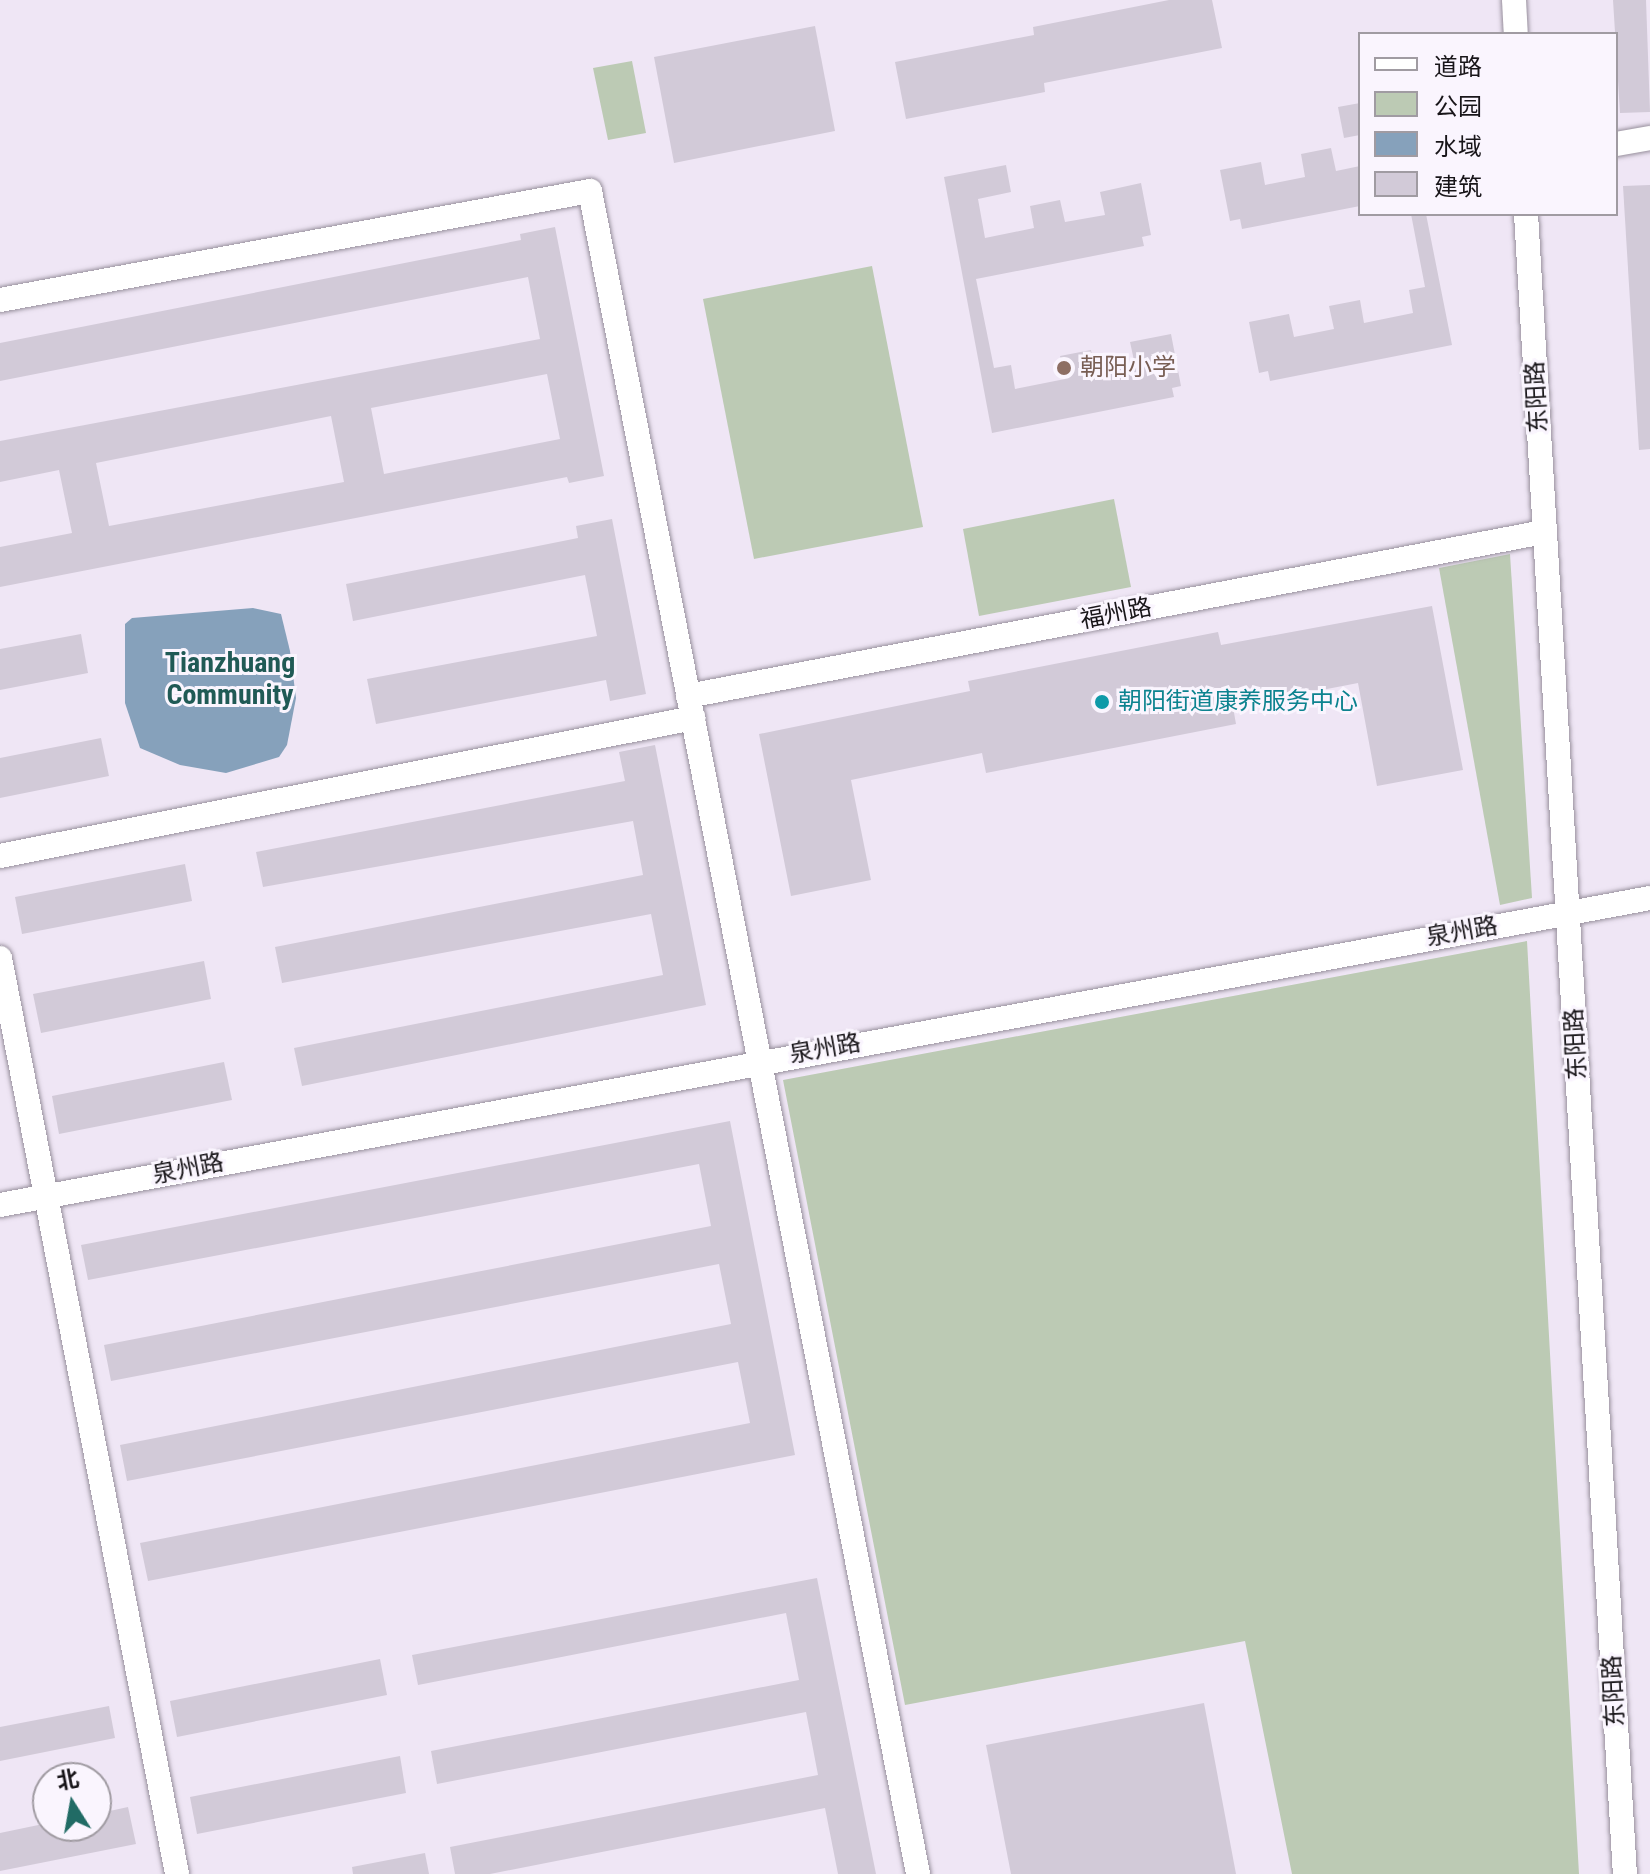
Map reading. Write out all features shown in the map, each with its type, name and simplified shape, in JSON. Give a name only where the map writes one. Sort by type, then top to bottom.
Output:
[{"type":"street","points":[[1514,0],[1516,32]]},
{"type":"street","points":[[1618,144],[1650,138]]},
{"type":"street","points":[[0,300],[590,191],[918,1874]]},
{"type":"street","name":"东阳路","points":[[1526,216],[1625,1874]]},
{"type":"street","name":"福州路","points":[[0,856],[690,707],[1544,532]]},
{"type":"street","name":"泉州路","points":[[0,1205],[759,1061],[1650,898]]},
{"type":"street","points":[[0,958],[177,1874]]},
{"type":"green space","points":[[632,61],[646,133],[608,140],[593,68]]},
{"type":"green space","points":[[872,266],[923,527],[754,559],[703,299]]},
{"type":"green space","points":[[1114,499],[1131,587],[979,616],[963,529]]},
{"type":"green space","points":[[1510,554],[1532,898],[1500,905],[1439,568]]},
{"type":"green space","points":[[1527,941],[1579,1874],[1292,1874],[1245,1641],[905,1705],[783,1080]]},
{"type":"water","points":[[253,608],[281,614],[290,651],[296,698],[287,745],[279,757],[226,773],[180,765],[140,748],[125,703],[125,624],[132,618]]},
{"type":"building","points":[[1169,0],[1212,0],[1222,48],[1044,83],[1045,92],[906,119],[895,62],[1034,35],[1033,27]]},
{"type":"building","points":[[1613,0],[1646,0],[1650,112],[1620,113],[1618,32],[1615,32]]},
{"type":"building","points":[[815,26],[835,131],[674,163],[654,57]]},
{"type":"building","points":[[1358,103],[1358,135],[1344,138],[1338,107]]},
{"type":"building","points":[[1331,148],[1336,171],[1358,166],[1358,206],[1242,229],[1240,219],[1230,221],[1220,170],[1261,162],[1265,185],[1305,177],[1301,154]]},
{"type":"building","points":[[1006,165],[1011,192],[978,199],[985,238],[1034,228],[1030,206],[1060,200],[1065,222],[1105,215],[1100,192],[1141,183],[1151,235],[1142,237],[1144,246],[976,279],[994,368],[1011,365],[1015,389],[1065,379],[1060,356],[1091,350],[1095,373],[1135,365],[1130,342],[1171,334],[1181,386],[1172,388],[1174,397],[992,433],[944,177]]},
{"type":"building","points":[[1650,185],[1650,449],[1639,450],[1623,186]]},
{"type":"building","points":[[1411,216],[1426,216],[1452,345],[1270,381],[1268,371],[1259,373],[1249,322],[1289,314],[1294,337],[1334,329],[1329,306],[1360,300],[1364,323],[1413,313],[1409,290],[1425,287]]},
{"type":"building","points":[[555,227],[604,476],[569,483],[567,477],[0,587],[0,547],[72,533],[59,470],[0,482],[0,441],[540,339],[528,277],[0,381],[0,343],[521,240],[520,234]],"holes":[[[547,374],[560,439],[384,474],[371,408]],[[331,416],[344,482],[109,526],[96,463]]]},
{"type":"building","points":[[612,519],[646,694],[610,701],[606,680],[376,724],[367,679],[597,636],[585,575],[353,621],[346,584],[578,538],[576,526]]},
{"type":"building","points":[[1432,606],[1463,770],[1377,786],[1358,683],[1233,707],[1236,724],[986,773],[982,753],[851,780],[871,880],[791,896],[759,734],[970,691],[968,681],[1218,632],[1221,645]]},
{"type":"building","points":[[81,634],[88,673],[0,690],[0,649]]},
{"type":"building","points":[[101,738],[109,776],[0,798],[0,758]]},
{"type":"building","points":[[655,745],[706,1005],[302,1086],[294,1048],[663,975],[651,914],[282,983],[275,947],[643,875],[633,821],[263,887],[256,852],[625,781],[619,752]]},
{"type":"building","points":[[185,864],[192,901],[22,934],[15,897]]},
{"type":"building","points":[[204,961],[211,999],[41,1033],[33,994]]},
{"type":"building","points":[[224,1062],[232,1100],[59,1134],[52,1096]]},
{"type":"building","points":[[730,1121],[795,1455],[148,1581],[140,1543],[750,1423],[738,1362],[127,1481],[120,1445],[731,1324],[719,1264],[111,1381],[104,1345],[711,1226],[699,1164],[88,1280],[81,1245]]},
{"type":"building","points":[[817,1578],[876,1874],[838,1874],[825,1808],[490,1874],[455,1874],[450,1847],[818,1775],[806,1712],[437,1784],[431,1751],[799,1680],[786,1613],[418,1685],[412,1655]]},
{"type":"building","points":[[380,1659],[387,1695],[177,1737],[170,1701]]},
{"type":"building","points":[[1204,1703],[1236,1874],[1011,1874],[986,1745]]},
{"type":"building","points":[[109,1706],[115,1738],[0,1761],[0,1727]]},
{"type":"building","points":[[400,1756],[406,1793],[197,1834],[190,1797]]},
{"type":"building","points":[[128,1807],[136,1844],[0,1871],[0,1833],[32,1826],[32,1842],[112,1842],[112,1810]]},
{"type":"building","points":[[425,1853],[429,1874],[353,1874],[352,1867]]},
{"type":"place","name":"朝阳小学","points":[[1064,368]]},
{"type":"place","name":"朝阳街道康养服务中心","points":[[1102,702]]},
{"type":"district","name":"Tianzhuang Community","points":[[230,679]]}]
